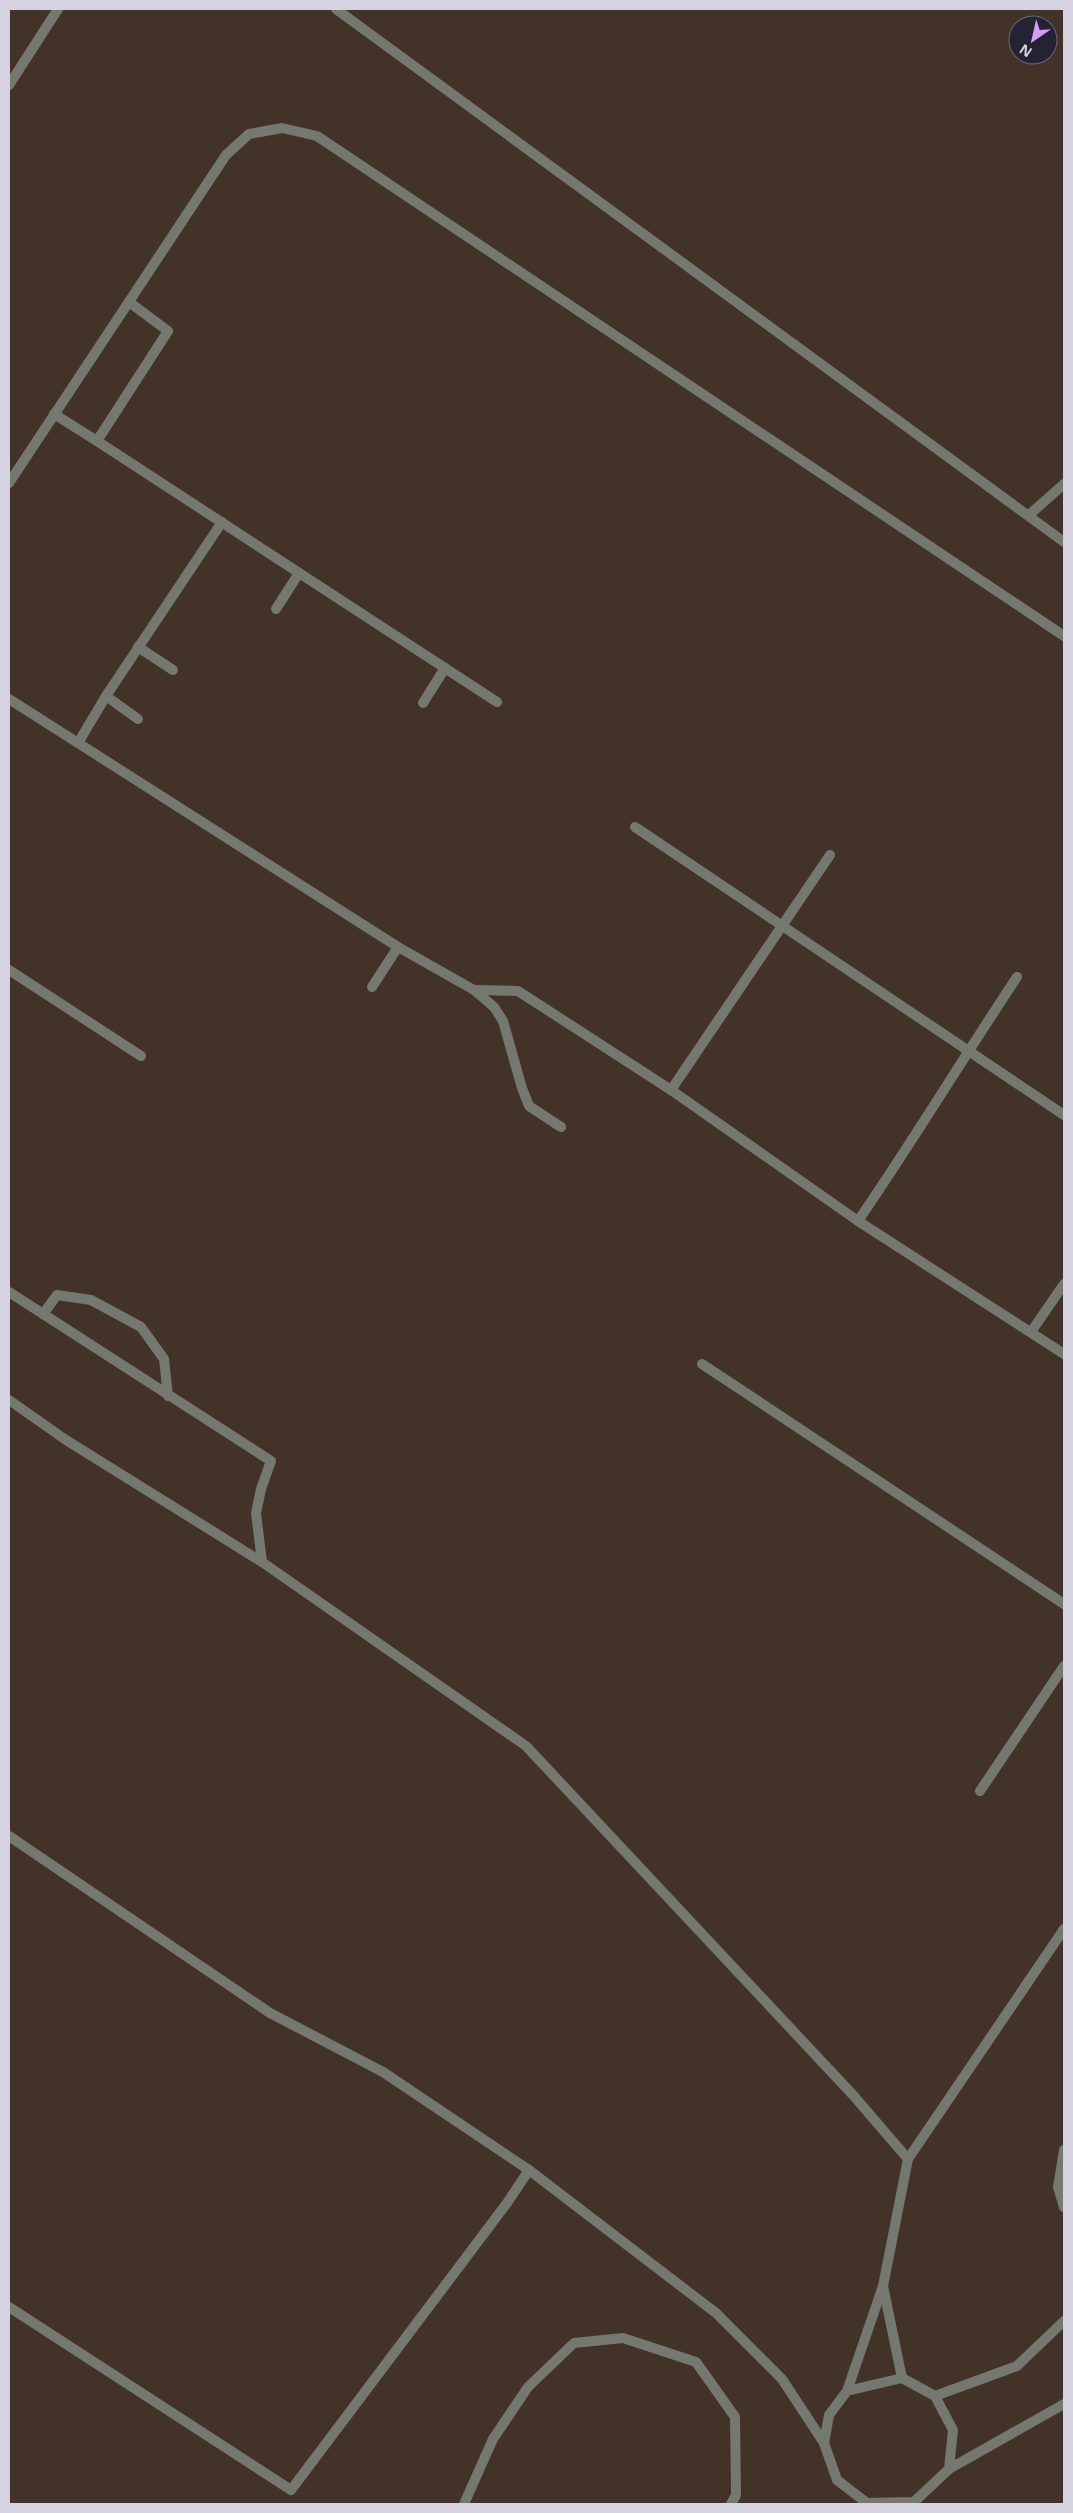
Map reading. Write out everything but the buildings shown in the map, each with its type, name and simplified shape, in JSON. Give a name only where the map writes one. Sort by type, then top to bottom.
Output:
[{"type":"lane","points":[[9,85],[58,9]]},
{"type":"lane","points":[[336,9],[1064,542]]},
{"type":"lane","points":[[9,482],[226,155],[249,134],[282,128],[317,136],[1064,636]]},
{"type":"lane","points":[[97,441],[168,331],[129,302]]},
{"type":"lane","points":[[54,414],[497,702]]},
{"type":"lane","points":[[1029,515],[1064,484]]},
{"type":"lane","points":[[78,743],[106,696],[222,522]]},
{"type":"lane","points":[[276,609],[299,573]]},
{"type":"lane","points":[[138,647],[173,670]]},
{"type":"lane","points":[[423,703],[445,668]]},
{"type":"lane","points":[[106,696],[138,720]]},
{"type":"lane","points":[[9,699],[398,947],[474,990],[494,1007],[503,1021],[529,1106],[561,1127]]},
{"type":"lane","points":[[635,827],[1064,1115]]},
{"type":"lane","points":[[671,1090],[830,856]]},
{"type":"lane","points":[[372,987],[398,947]]},
{"type":"lane","points":[[9,970],[141,1056]]},
{"type":"lane","points":[[858,1221],[919,1131],[968,1051],[1017,977]]},
{"type":"lane","points":[[474,990],[518,991],[671,1090],[858,1221],[1064,1354]]},
{"type":"lane","points":[[1031,1332],[1064,1284]]},
{"type":"lane","points":[[9,1292],[271,1461],[261,1489],[256,1512],[262,1562]]},
{"type":"lane","points":[[43,1314],[57,1295],[91,1300],[141,1327],[164,1359],[168,1396]]},
{"type":"lane","points":[[702,1364],[1064,1604]]},
{"type":"lane","points":[[9,1400],[66,1440],[262,1562],[526,1746],[853,2095],[908,2159]]},
{"type":"lane","points":[[980,1791],[1064,1666]]},
{"type":"lane","points":[[9,1836],[270,2012],[383,2072],[529,2170],[716,2313],[782,2379],[824,2444],[837,2480],[867,2504],[913,2503],[949,2469],[1064,2404]]},
{"type":"lane","points":[[824,2444],[830,2414],[848,2391],[883,2286],[908,2159],[1064,1929]]},
{"type":"lane","points":[[1064,2150],[1058,2187],[1064,2207]]},
{"type":"lane","points":[[9,2308],[291,2490],[507,2203],[529,2170]]},
{"type":"lane","points":[[883,2286],[902,2378]]},
{"type":"lane","points":[[935,2396],[1017,2366],[1064,2321]]},
{"type":"lane","points":[[464,2504],[493,2438],[528,2387],[574,2343],[624,2338],[696,2362],[735,2417],[736,2495],[731,2504]]},
{"type":"lane","points":[[848,2391],[902,2378],[935,2396],[954,2430],[949,2469]]},
{"type":"shaded area","points":[[9,9],[1064,9],[1064,2504],[9,2504]]}]
